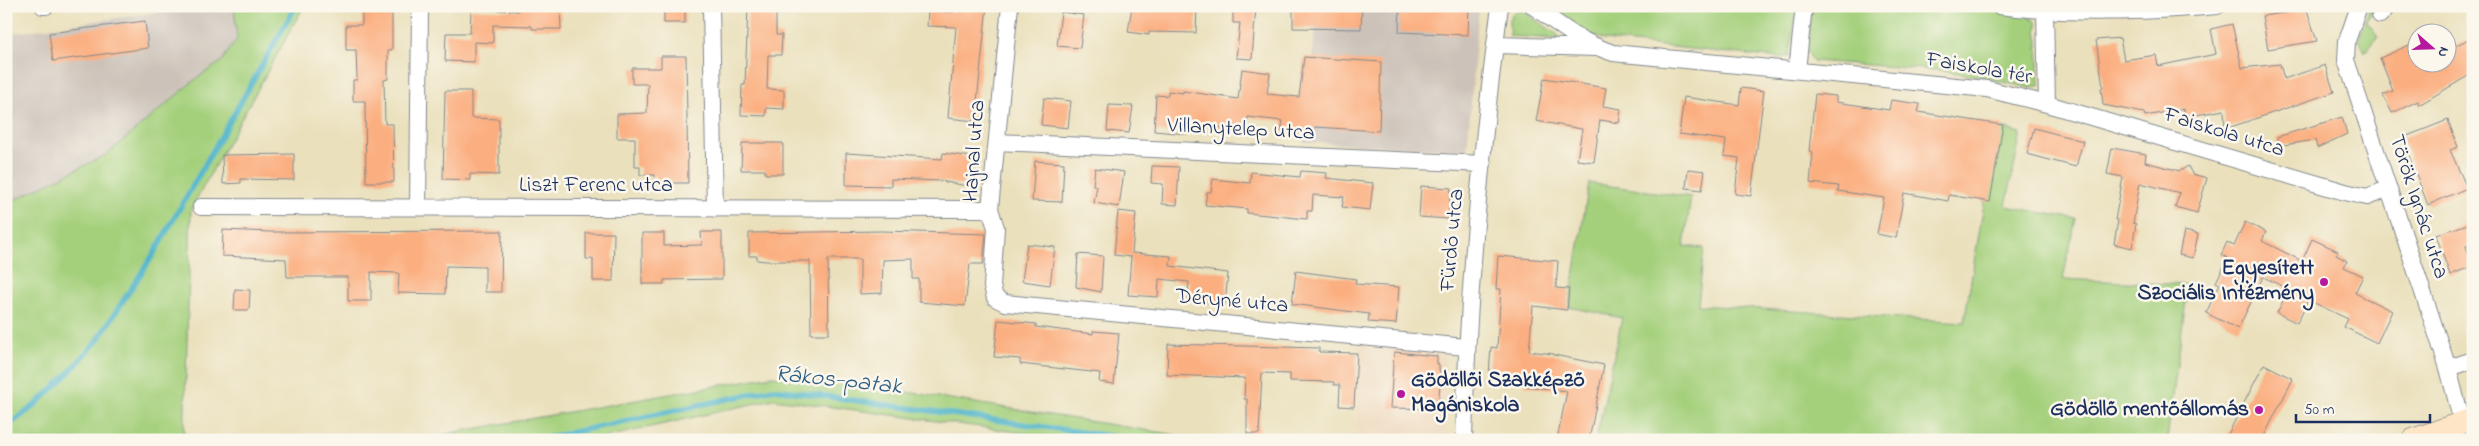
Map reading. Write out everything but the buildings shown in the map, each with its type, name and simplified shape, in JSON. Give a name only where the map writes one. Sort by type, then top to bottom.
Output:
[{"type":"street","points":[[418,207],[420,6]]},
{"type":"street","points":[[711,6],[715,209]]},
{"type":"street","name":"Hajnal utca","points":[[995,298],[992,286],[996,228],[990,209],[1010,6]]},
{"type":"street","points":[[1496,45],[1500,6]]},
{"type":"street","name":"Faiskola tér","points":[[1533,6],[1573,35],[1598,48]]},
{"type":"street","points":[[1797,70],[1804,6]]},
{"type":"street","points":[[1999,6],[2045,12],[2133,13],[2217,6]]},
{"type":"street","name":"Török Ignác utca","points":[[2359,6],[2348,41],[2346,60],[2448,368],[2468,420]]},
{"type":"street","name":"Faiskola tér","points":[[1496,45],[1598,48],[1631,55],[1960,85],[1987,89],[2047,104],[2045,12]]},
{"type":"street","name":"Fürdő utca","points":[[1464,440],[1466,347],[1496,45]]},
{"type":"street","name":"Faiskola utca","points":[[2047,104],[2345,192],[2367,197],[2388,189]]},
{"type":"street","name":"Villanytelep utca","points":[[997,142],[1483,164]]},
{"type":"street","name":"Liszt Ferenc utca","points":[[201,207],[990,209]]},
{"type":"street","name":"Déryné utca","points":[[995,298],[1005,303],[1466,347]]},
{"type":"street","points":[[2448,368],[2473,360]]},
{"type":"street","points":[[2413,440],[2468,420]]},
{"type":"shaded area","points":[[200,6],[234,6],[237,39],[221,62],[197,78],[106,155],[6,204],[6,34]]},
{"type":"shaded area","points":[[1318,6],[1479,6],[1467,150],[1303,142]]},
{"type":"shaded area","name":"Gödöllői Szakképző Magániskola","points":[[1359,342],[1444,349],[1446,440],[1356,440]]},
{"type":"green space","points":[[234,6],[304,6],[191,209],[184,440],[6,440],[6,204],[106,155],[197,78],[221,62],[237,39]]},
{"type":"green space","points":[[1550,6],[1798,6],[1788,56],[1779,58],[1604,40],[1585,32]]},
{"type":"green space","points":[[1813,6],[1932,6],[2001,11],[2025,16],[2037,23],[2040,85],[2031,88],[1977,76],[1936,70],[1813,61],[1807,51]]},
{"type":"green space","points":[[2370,6],[2374,6],[2367,22],[2378,36],[2365,52],[2359,39]]},
{"type":"green space","points":[[1521,10],[1558,35],[1559,39],[1510,36],[1509,20],[1514,12]]},
{"type":"green space","points":[[1997,127],[2021,133],[2006,206],[2076,219],[2063,279],[2188,285],[2167,440],[1596,440],[1622,318],[1569,307],[1589,183],[1691,197],[1684,246],[1704,248],[1698,305],[1964,322]]},
{"type":"green space","points":[[772,376],[876,387],[1207,440],[1075,440],[774,399],[594,440],[427,440],[450,433]]},
{"type":"waterway","points":[[6,427],[34,406],[67,375],[97,341],[153,255],[296,6]]},
{"type":"waterway","name":"Rákos-patak","points":[[537,440],[774,389],[1137,440]]},
{"type":"place","name":"Egyesített Szociális Intézmény","points":[[2324,282]]},
{"type":"place","name":"Gödöllői Szakképző Magániskola","points":[[1401,394]]},
{"type":"place","name":"Gödöllő mentőállomás","points":[[2259,410]]}]
